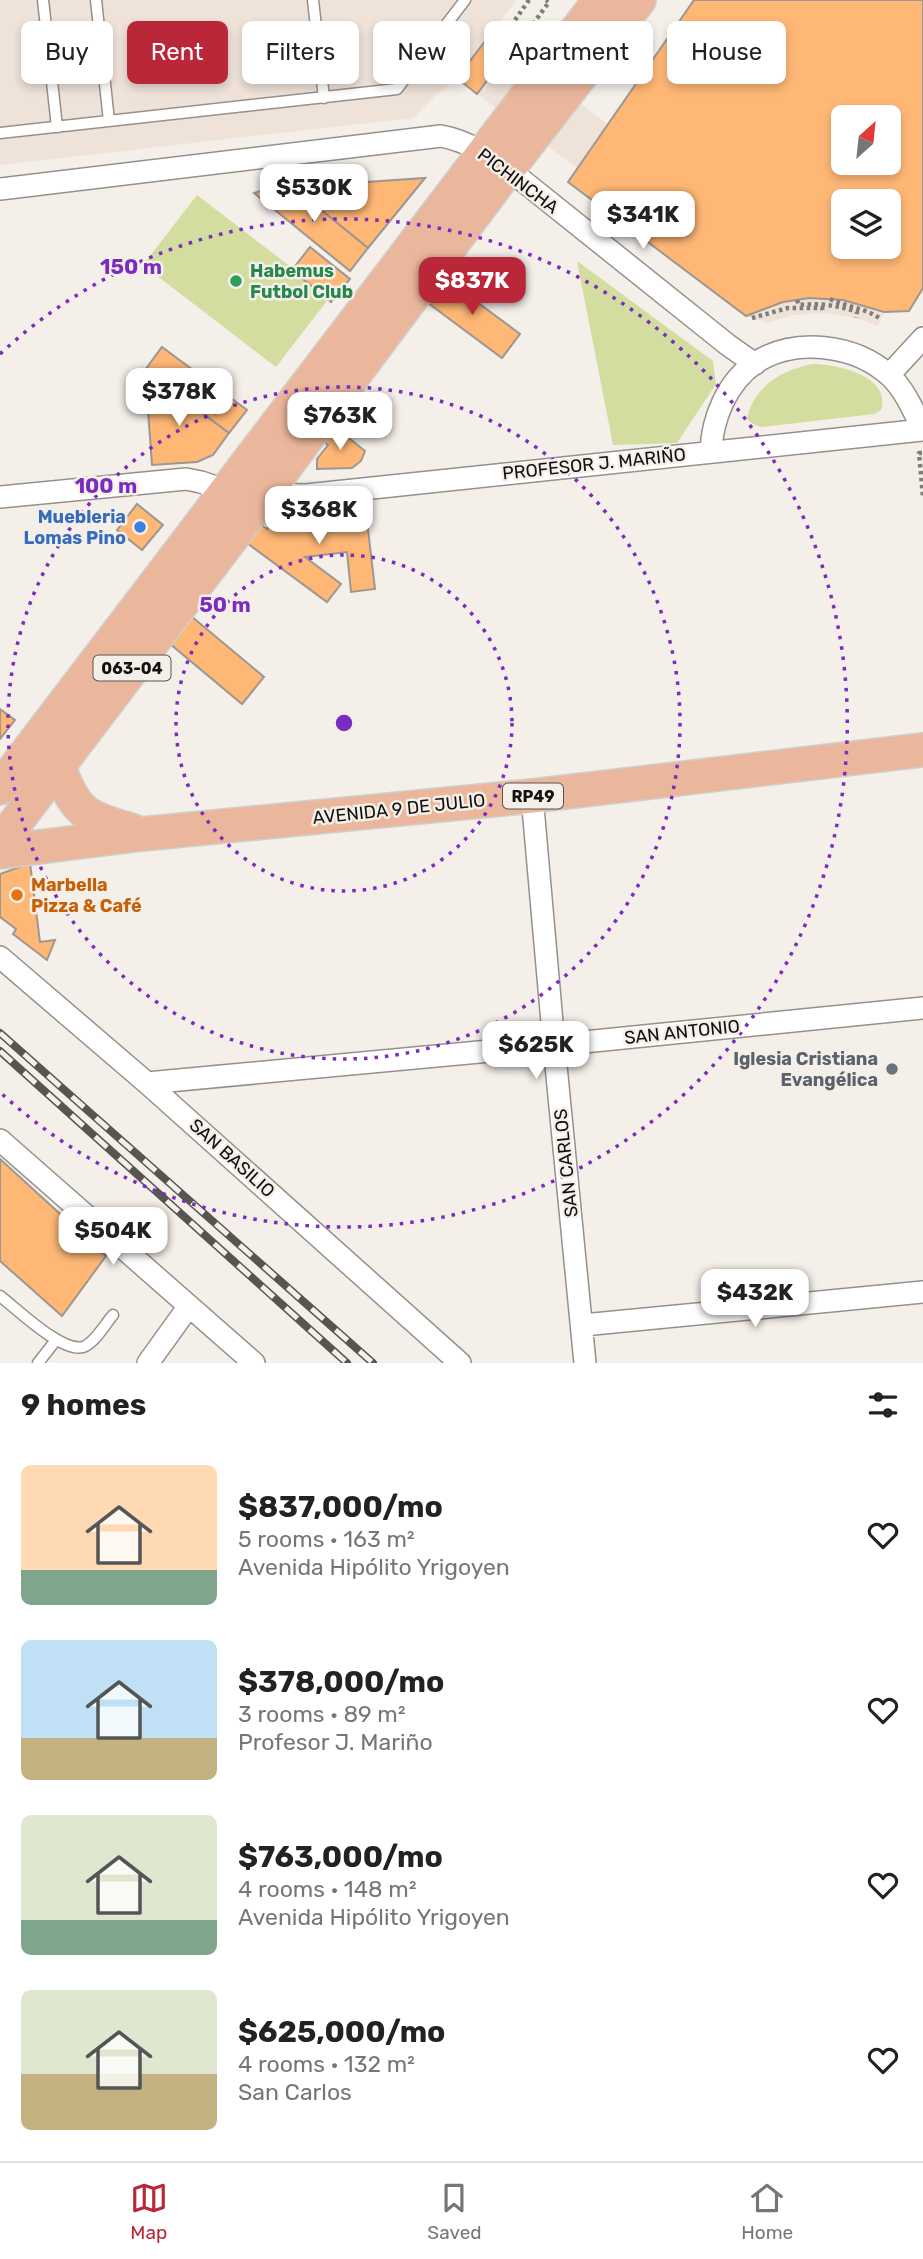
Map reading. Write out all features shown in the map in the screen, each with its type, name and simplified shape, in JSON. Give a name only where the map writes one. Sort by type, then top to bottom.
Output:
[{"type":"main road","name":"063-04","points":[[0,843],[265,494],[496,161],[600,0]]},
{"type":"main road","name":"063-04","points":[[0,788],[226,491],[496,161],[639,0]]},
{"type":"main road","name":"AVENIDA 9 DE JULIO","points":[[0,852],[142,834],[532,796],[923,750]]},
{"type":"main road","name":"RP49","points":[[58,765],[68,791],[83,812],[93,818],[142,834]]},
{"type":"street","name":"PICHINCHA","points":[[0,189],[441,136],[456,139],[496,161],[718,337],[755,363]]},
{"type":"street","points":[[889,375],[923,338]]},
{"type":"street","points":[[711,451],[713,426],[735,384],[755,363],[782,352],[802,348],[840,349],[889,375],[923,430]]},
{"type":"street","name":"PROFESOR J. MARIÑO","points":[[265,494],[306,495],[923,430]]},
{"type":"street","points":[[0,498],[186,479],[226,491]]},
{"type":"street","name":"SAN CARLOS","points":[[532,796],[585,1363]]},
{"type":"street","name":"SAN BASILIO","points":[[0,957],[148,1083],[460,1363]]},
{"type":"street","name":"SAN ANTONIO","points":[[148,1083],[923,1008]]},
{"type":"street","points":[[0,1140],[254,1363]]},
{"type":"street","points":[[583,1325],[923,1292]]},
{"type":"street","points":[[148,1363],[189,1306]]},
{"type":"lane","points":[[43,0],[57,127]]},
{"type":"lane","points":[[96,0],[109,121]]},
{"type":"lane","points":[[313,0],[324,98]]},
{"type":"lane","points":[[0,133],[397,89],[465,0]]},
{"type":"lane","points":[[0,1296],[56,1340],[72,1347],[83,1347],[113,1315]]},
{"type":"lane","points":[[38,1363],[56,1340]]},
{"type":"path","points":[[514,21],[529,0]]},
{"type":"path","points":[[535,21],[549,2],[546,0]]},
{"type":"path","points":[[830,299],[868,311],[881,319]]},
{"type":"path","points":[[797,300],[799,305],[844,307],[857,312],[856,318]]},
{"type":"path","points":[[752,318],[774,308],[788,307],[822,308],[823,313]]},
{"type":"path","points":[[923,453],[919,453],[923,498]]},
{"type":"shaded area","points":[[0,0],[516,0],[500,21],[484,21],[484,84],[554,84],[609,125],[643,84],[653,84],[653,72],[667,55],[667,84],[786,84],[786,21],[695,21],[712,0],[923,0],[923,288],[909,311],[884,312],[878,326],[856,318],[823,313],[793,315],[767,323],[746,316],[568,182],[577,168],[464,84],[470,84],[470,21],[373,21],[373,84],[450,84],[413,118],[0,165]]},
{"type":"green space","name":"Habemus Futbol Club","points":[[197,195],[330,297],[276,367],[143,265]]},
{"type":"green space","points":[[577,261],[713,361],[716,384],[677,443],[613,445]]},
{"type":"green space","points":[[812,364],[835,366],[860,374],[871,381],[882,398],[881,410],[874,414],[761,427],[747,419],[756,397],[771,381],[790,370]]},
{"type":"building","points":[[694,0],[923,0],[923,288],[909,311],[884,312],[843,300],[809,298],[783,302],[746,316],[568,182],[636,84],[653,84],[653,59],[667,39],[667,84],[786,84],[786,21],[679,21]]},
{"type":"building","points":[[484,43],[484,84],[477,94],[464,84],[470,84],[470,61]]},
{"type":"building","points":[[425,178],[368,248],[293,187]]},
{"type":"building","points":[[287,182],[368,248],[350,271],[254,193]]},
{"type":"building","points":[[310,247],[350,279],[331,302],[292,270]]},
{"type":"building","points":[[442,276],[520,334],[502,358],[424,300]]},
{"type":"building","points":[[162,347],[247,410],[229,433],[145,370]]},
{"type":"building","points":[[145,370],[229,433],[213,455],[197,462],[152,465]]},
{"type":"building","points":[[334,426],[365,451],[361,461],[352,468],[317,469],[317,459],[328,445],[323,441]]},
{"type":"building","name":"Muebleria Lomas Pino","points":[[137,504],[163,525],[142,550],[117,530]]},
{"type":"building","points":[[365,504],[375,589],[351,592],[347,552],[305,557],[341,584],[327,602],[247,543],[261,525],[267,529],[278,515]]},
{"type":"building","points":[[191,616],[264,677],[242,704],[169,643]]},
{"type":"building","points":[[0,709],[15,720],[0,739]]},
{"type":"building","name":"Marbella Pizza & Café","points":[[30,863],[40,942],[55,940],[47,960],[13,934],[16,929],[0,917],[0,874]]},
{"type":"building","points":[[0,1159],[106,1256],[62,1316],[0,1261]]},
{"type":"railway","points":[[0,1033],[373,1363]]},
{"type":"railway","points":[[0,1051],[347,1363]]},
{"type":"place","name":"Habemus Futbol Club","points":[[236,281]]},
{"type":"place","name":"Muebleria Lomas Pino","points":[[140,527]]},
{"type":"place","name":"Marbella Pizza & Café","points":[[17,895]]},
{"type":"place","name":"Iglesia Cristiana Evangélica","points":[[892,1069]]}]
